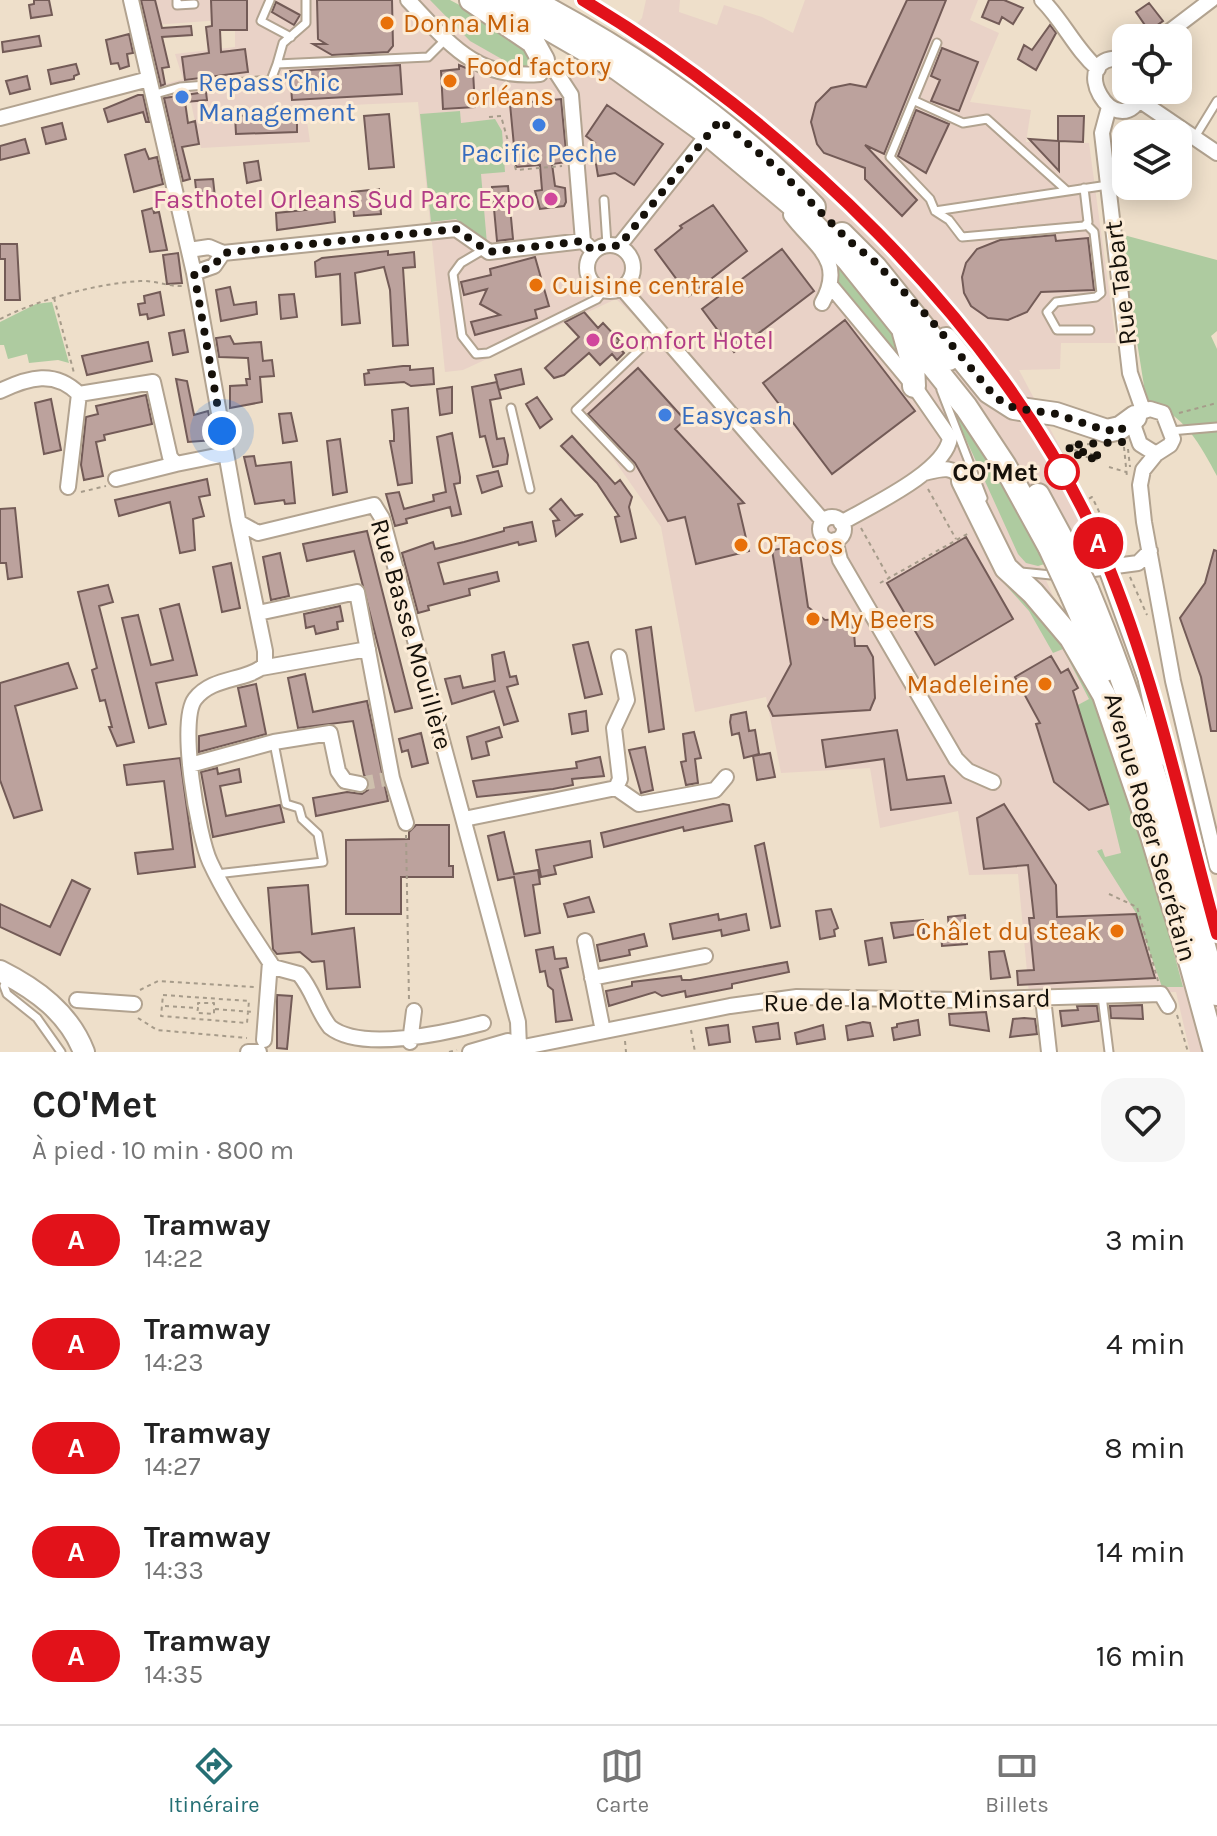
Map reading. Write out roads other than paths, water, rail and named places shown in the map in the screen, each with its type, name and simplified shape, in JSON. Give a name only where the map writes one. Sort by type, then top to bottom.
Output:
[{"type":"main road","points":[[471,0],[533,42],[546,69]]},
{"type":"main road","name":"Avenue Roger Secrétain","points":[[499,0],[714,127],[779,170],[848,240],[919,320],[983,406],[1125,679],[1167,808],[1217,994]]},
{"type":"main road","name":"Avenue Roger Secrétain","points":[[531,0],[584,28],[714,127],[767,183],[848,260],[907,335],[923,349],[966,407],[1057,546]]},
{"type":"main road","points":[[848,240],[901,288],[984,387],[1003,403],[1027,412],[1070,417],[1107,431],[1122,427],[1139,414]]},
{"type":"main road","points":[[907,335],[914,386]]},
{"type":"main road","points":[[970,482],[1006,568],[1033,593],[1071,638],[1104,695],[1152,836],[1196,981]]},
{"type":"main road","name":"Avenue Roger Secrétain","points":[[1078,590],[1141,775],[1215,1052]]},
{"type":"main road","points":[[4,973],[47,1000],[67,1021],[84,1052]]},
{"type":"street","points":[[131,0],[195,279],[265,651],[261,668]]},
{"type":"street","points":[[408,0],[445,40],[498,74],[546,69],[571,95],[577,164],[601,246]]},
{"type":"street","points":[[1042,0],[1078,50],[1098,69]]},
{"type":"street","points":[[1179,24],[1211,0]]},
{"type":"street","points":[[1112,59],[1098,69],[1095,91],[1109,107],[1126,108],[1131,104]]},
{"type":"street","points":[[0,118],[149,79]]},
{"type":"street","points":[[1153,104],[1194,139],[1217,153]]},
{"type":"street","name":"Rue Tabart","points":[[1109,107],[1102,133],[1130,373],[1139,414]]},
{"type":"street","points":[[189,250],[209,247],[223,253],[456,229],[483,250],[601,246],[633,262],[632,277],[622,288],[604,290],[588,274],[601,246],[714,127]]},
{"type":"street","name":"Avenue Roger Secrétain","points":[[767,183],[827,257],[832,274],[830,285],[914,386],[950,438],[945,453],[924,479]]},
{"type":"street","points":[[195,279],[214,266],[223,253]]},
{"type":"street","points":[[822,303],[830,285]]},
{"type":"street","points":[[622,288],[823,521],[821,534],[829,540],[835,540],[843,533],[849,522],[947,468],[970,482]]},
{"type":"street","points":[[0,391],[13,384],[53,376],[79,394],[153,382],[170,457],[176,464]]},
{"type":"street","points":[[68,487],[79,394]]},
{"type":"street","points":[[1156,454],[1140,444],[1134,427],[1139,414],[1163,413],[1170,431],[1170,445],[1156,454],[1143,470],[1140,485],[1173,681],[1217,866]]},
{"type":"street","points":[[116,479],[226,454]]},
{"type":"street","name":"Rue Basse Mouillère","points":[[240,523],[258,533],[374,505],[389,542],[464,819],[518,1022],[519,1047]]},
{"type":"street","points":[[823,521],[833,518],[849,522]]},
{"type":"street","points":[[835,540],[840,560],[956,759],[968,771],[993,782]]},
{"type":"street","points":[[1051,575],[1138,563],[1150,551]]},
{"type":"street","points":[[258,613],[357,592],[392,778],[406,823]]},
{"type":"street","points":[[368,649],[261,668],[218,682],[196,697],[187,720],[190,765],[208,858],[270,962],[280,971],[299,974],[329,1026],[343,1039],[391,1045],[483,1023]]},
{"type":"street","points":[[616,788],[620,779],[614,728],[627,700],[619,657]]},
{"type":"street","points":[[190,765],[274,742],[330,733],[338,771],[345,781],[360,784]]},
{"type":"street","points":[[464,819],[616,788],[639,804],[715,790],[726,777]]},
{"type":"street","points":[[585,941],[603,1031]]},
{"type":"street","points":[[592,978],[705,956]]},
{"type":"street","points":[[248,1052],[261,1046],[270,962]]},
{"type":"street","name":"Rue de la Motte Minsard","points":[[499,1052],[797,997],[1102,996],[1165,1000]]},
{"type":"street","points":[[1043,998],[1049,1052]]},
{"type":"street","points":[[77,1000],[134,1004]]},
{"type":"street","points":[[410,1042],[414,1011]]},
{"type":"street","points":[[470,1052],[508,1041],[516,1034],[518,1022]]},
{"type":"lane","points":[[177,0],[177,5],[194,4]]},
{"type":"lane","points":[[270,0],[261,21],[291,37]]},
{"type":"lane","points":[[152,95],[180,87],[271,80],[283,43],[306,23],[306,0]]},
{"type":"lane","points":[[277,64],[407,60],[428,57],[445,40]]},
{"type":"lane","points":[[937,43],[890,157],[930,199],[935,211],[949,220],[962,237],[1086,224]]},
{"type":"lane","points":[[915,101],[963,123],[987,119],[1066,190]]},
{"type":"lane","points":[[1194,139],[1217,101]]},
{"type":"lane","points":[[935,211],[1108,185]]},
{"type":"lane","points":[[1084,188],[1086,224],[1094,232],[1101,293],[1096,297],[1056,302],[1047,312],[1057,330],[1090,330]]},
{"type":"lane","points":[[601,246],[604,200]]},
{"type":"lane","points":[[483,250],[461,263],[453,274],[462,336],[476,354],[488,353],[597,299],[604,290]]},
{"type":"lane","points":[[630,467],[576,410],[659,331]]},
{"type":"lane","points":[[907,335],[940,389],[970,482],[1017,569],[1032,575],[1051,575]]},
{"type":"lane","points":[[511,408],[530,489]]},
{"type":"lane","points":[[1170,431],[1217,427]]},
{"type":"lane","points":[[1102,568],[1142,679],[1157,740],[1167,808]]},
{"type":"lane","points":[[216,874],[323,862],[318,834],[302,819],[299,808],[286,804],[274,742]]},
{"type":"lane","points":[[4,973],[7,994],[37,1018],[61,1052]]},
{"type":"lane","points":[[1102,996],[1109,1052]]},
{"type":"tunnel","points":[[360,784],[392,778]]},
{"type":"tram line","points":[[583,0],[657,47],[732,103],[806,165],[877,232],[944,304],[1003,379],[1054,457],[1095,535],[1115,583],[1163,732],[1217,934]]},
{"type":"tram line","name":"A","points":[[583,0],[655,43],[822,180],[916,276],[984,357],[1025,412],[1062,472],[1113,578],[1151,689],[1217,934]]},
{"type":"place","name":"Donna Mia","points":[[387,23]]},
{"type":"place","name":"Food factory orléans","points":[[450,81]]},
{"type":"place","name":"Repass'Chic Management","points":[[182,97]]},
{"type":"place","name":"Pacific Peche","points":[[539,125]]},
{"type":"place","name":"Fasthotel Orleans Sud Parc Expo","points":[[551,199]]},
{"type":"place","name":"Cuisine centrale","points":[[536,285]]},
{"type":"place","name":"Comfort Hotel","points":[[593,340]]},
{"type":"place","name":"Easycash","points":[[665,415]]},
{"type":"place","name":"CO'Met","points":[[1062,472]]},
{"type":"place","name":"O'Tacos","points":[[741,545]]},
{"type":"place","name":"My Beers","points":[[813,619]]},
{"type":"place","name":"Madeleine","points":[[1045,684]]},
{"type":"place","name":"Châlet du steak","points":[[1117,931]]}]
